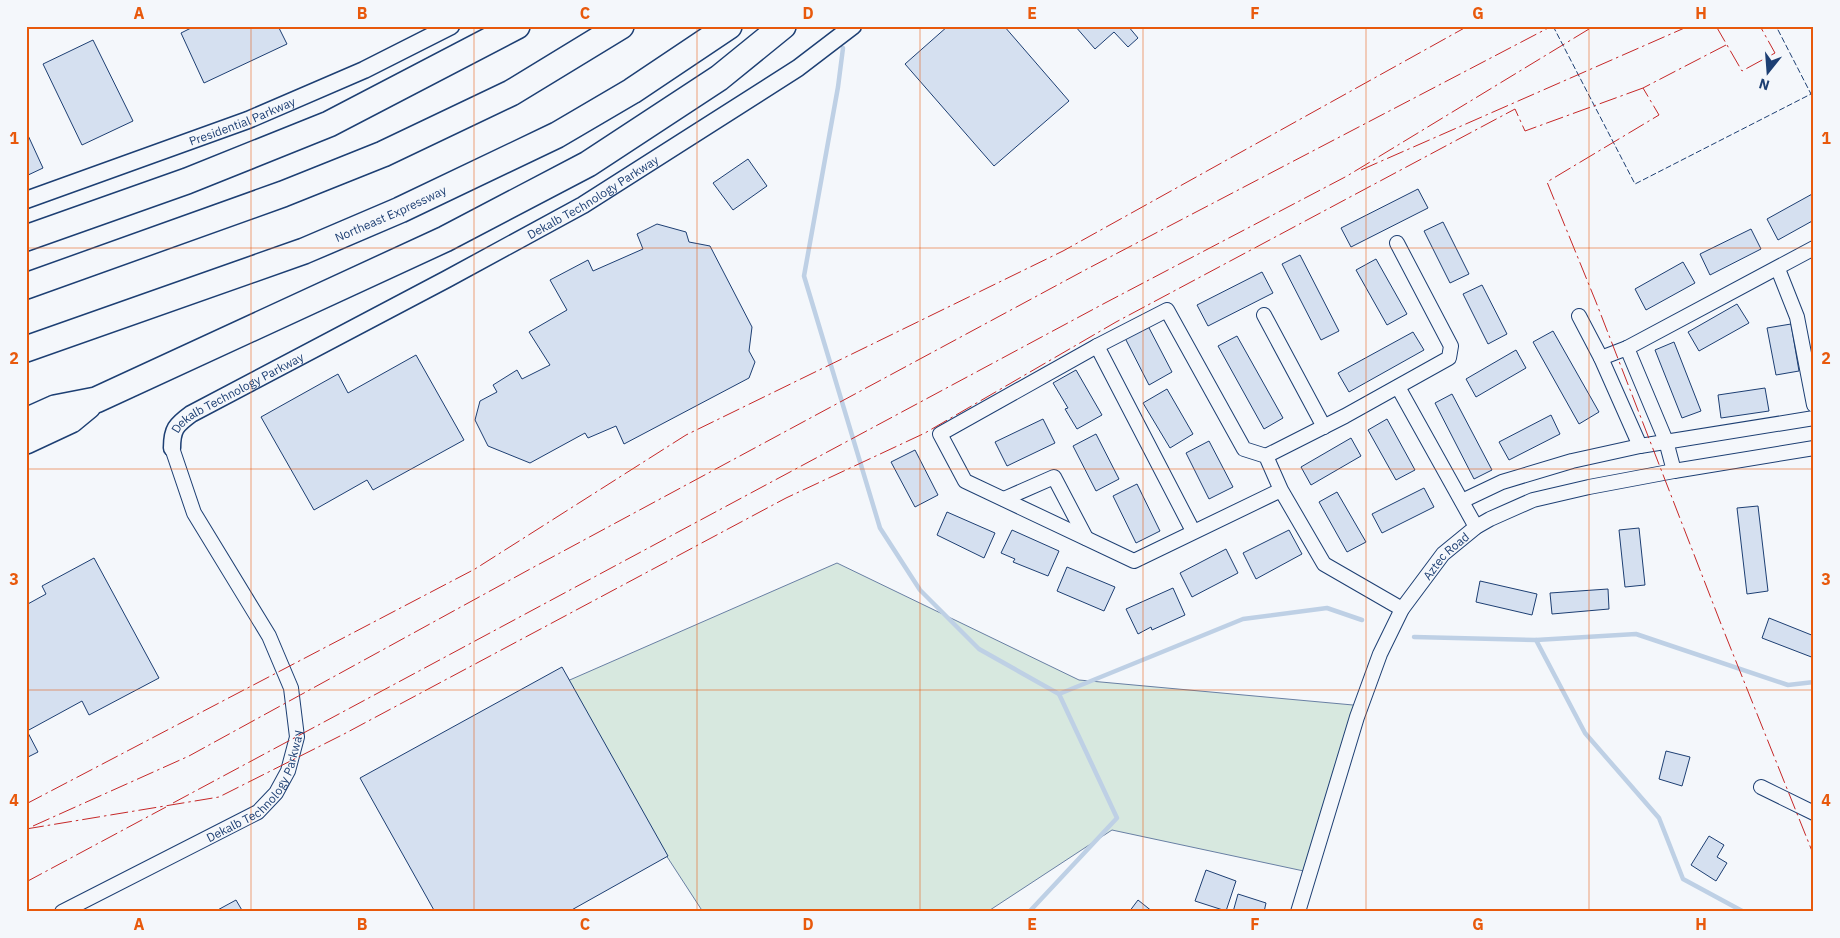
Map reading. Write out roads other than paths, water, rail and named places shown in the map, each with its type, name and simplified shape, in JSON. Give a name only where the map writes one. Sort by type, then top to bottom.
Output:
[{"type":"highway","points":[[26,238],[186,182],[329,124],[517,26]]},
{"type":"highway","points":[[26,286],[283,194],[383,154],[511,93],[621,26]]},
{"type":"highway","name":"Northeast Expressway","points":[[26,349],[304,251],[400,210],[557,135],[632,91],[699,48],[729,26]]},
{"type":"highway","points":[[26,421],[55,408],[96,400],[445,239],[588,164],[719,78],[783,26]]},
{"type":"highway","points":[[26,441],[71,420],[96,400]]},
{"type":"street","name":"Presidential Parkway","points":[[26,200],[248,120],[364,70],[450,26]]},
{"type":"street","name":"Dekalb Technology Parkway","points":[[62,912],[258,812],[276,793],[288,771],[297,737],[291,688],[269,636],[194,513],[172,448],[172,435],[177,425],[191,414],[583,205],[798,68],[853,26]]},
{"type":"street","points":[[1266,456],[1324,427],[1448,358],[1451,346],[1397,242]]},
{"type":"street","points":[[1601,358],[1627,348],[1778,269],[1814,248]]},
{"type":"street","points":[[1778,269],[1797,317],[1814,405]]},
{"type":"street","points":[[1281,490],[1134,561],[965,481],[940,434],[1097,346],[1167,310],[1244,448],[1266,456],[1281,490],[1324,564],[1402,609]]},
{"type":"street","points":[[1264,315],[1324,427]]},
{"type":"street","points":[[1579,316],[1601,358],[1640,446]]},
{"type":"street","points":[[1097,346],[1193,531]]},
{"type":"street","points":[[1627,348],[1666,441],[1674,471]]},
{"type":"street","points":[[1398,387],[1476,527]]},
{"type":"street","points":[[1462,501],[1510,479],[1572,461],[1666,441],[1814,418]]},
{"type":"street","name":"Aztec Road","points":[[1298,912],[1357,718],[1380,654],[1402,609],[1443,554],[1476,527],[1533,500],[1674,471],[1814,448]]},
{"type":"street","points":[[1004,500],[1054,477],[1086,538]]},
{"type":"street","points":[[1761,787],[1814,814]]},
{"type":"waterway","points":[[843,48],[838,87],[804,276],[880,528],[920,590],[979,649],[1059,694],[1117,818],[1029,912]]},
{"type":"waterway","points":[[1059,694],[1243,619],[1327,608],[1362,620]]},
{"type":"waterway","points":[[1414,637],[1536,640],[1636,634],[1788,685],[1814,682]]},
{"type":"waterway","points":[[1536,640],[1585,733],[1659,818],[1683,879],[1744,912]]}]
